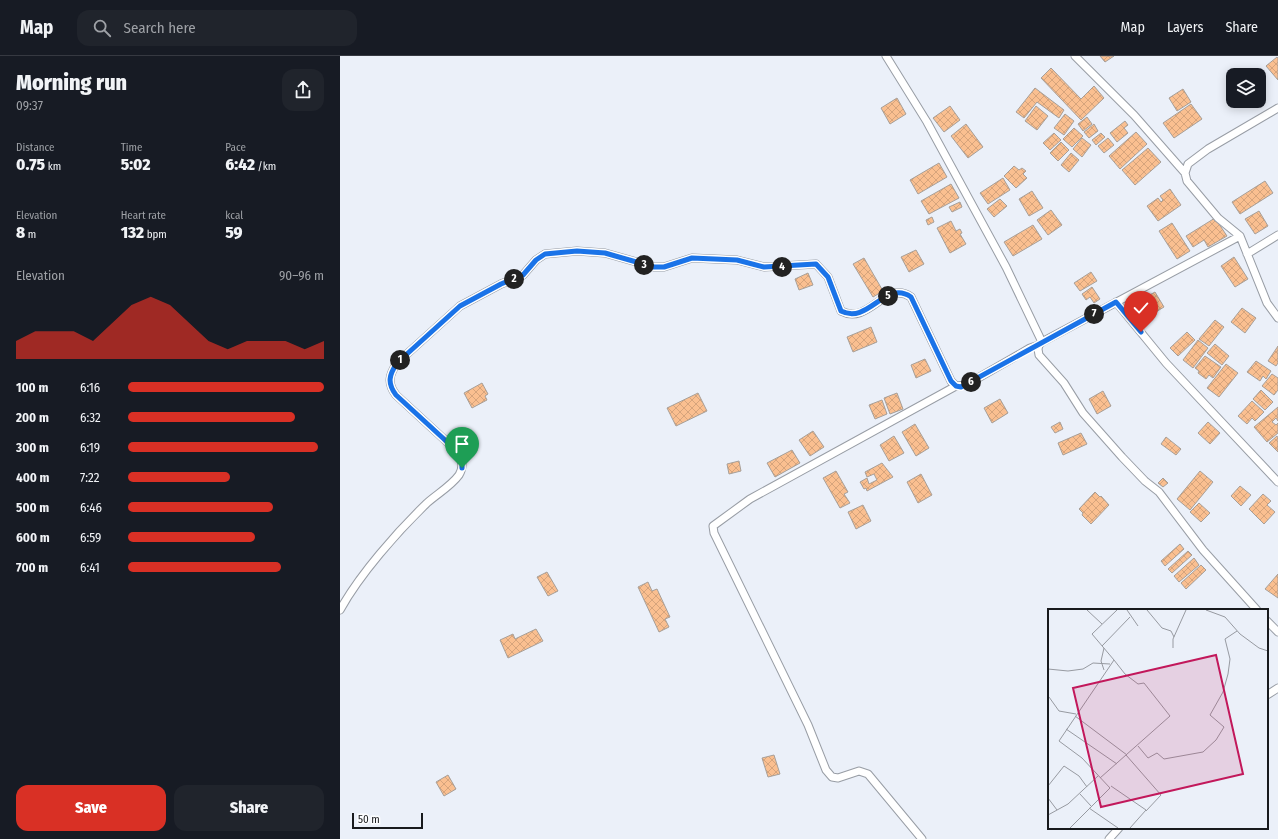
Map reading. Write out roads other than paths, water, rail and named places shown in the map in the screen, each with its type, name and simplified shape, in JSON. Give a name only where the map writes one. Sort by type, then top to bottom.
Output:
[{"type":"street","points":[[886,56],[927,122],[1006,267],[1041,343]]},
{"type":"street","points":[[1075,56],[1134,114],[1185,173],[1187,181],[1218,218],[1240,236],[1267,303],[1278,318]]},
{"type":"street","points":[[1185,173],[1188,164],[1208,150],[1278,108]]},
{"type":"street","points":[[1248,254],[1278,235]]},
{"type":"street","points":[[922,839],[868,774],[859,771],[838,778],[832,777],[826,770],[808,725],[714,533],[713,526],[750,499],[956,386],[966,385],[1030,348],[1240,236]]},
{"type":"street","points":[[340,610],[348,596],[383,551],[426,504],[459,475],[462,468],[462,459],[458,452],[396,395],[390,387],[390,373],[397,363],[451,313],[501,284],[523,275],[536,260],[545,254],[577,251],[605,253],[654,267],[664,267],[692,258],[737,260],[764,267],[816,264],[828,277],[841,311],[847,314],[855,315],[862,312],[891,294],[898,292],[911,297],[951,381],[956,386]]},
{"type":"street","points":[[1116,302],[1166,363],[1278,482]]},
{"type":"street","points":[[1041,343],[1038,349],[1039,355],[1064,383],[1083,413],[1145,481],[1159,492],[1203,550],[1256,609]]},
{"type":"street","points":[[1268,622],[1278,632]]},
{"type":"street","points":[[1268,694],[1278,688]]},
{"type":"street","points":[[1109,839],[1118,829]]}]
